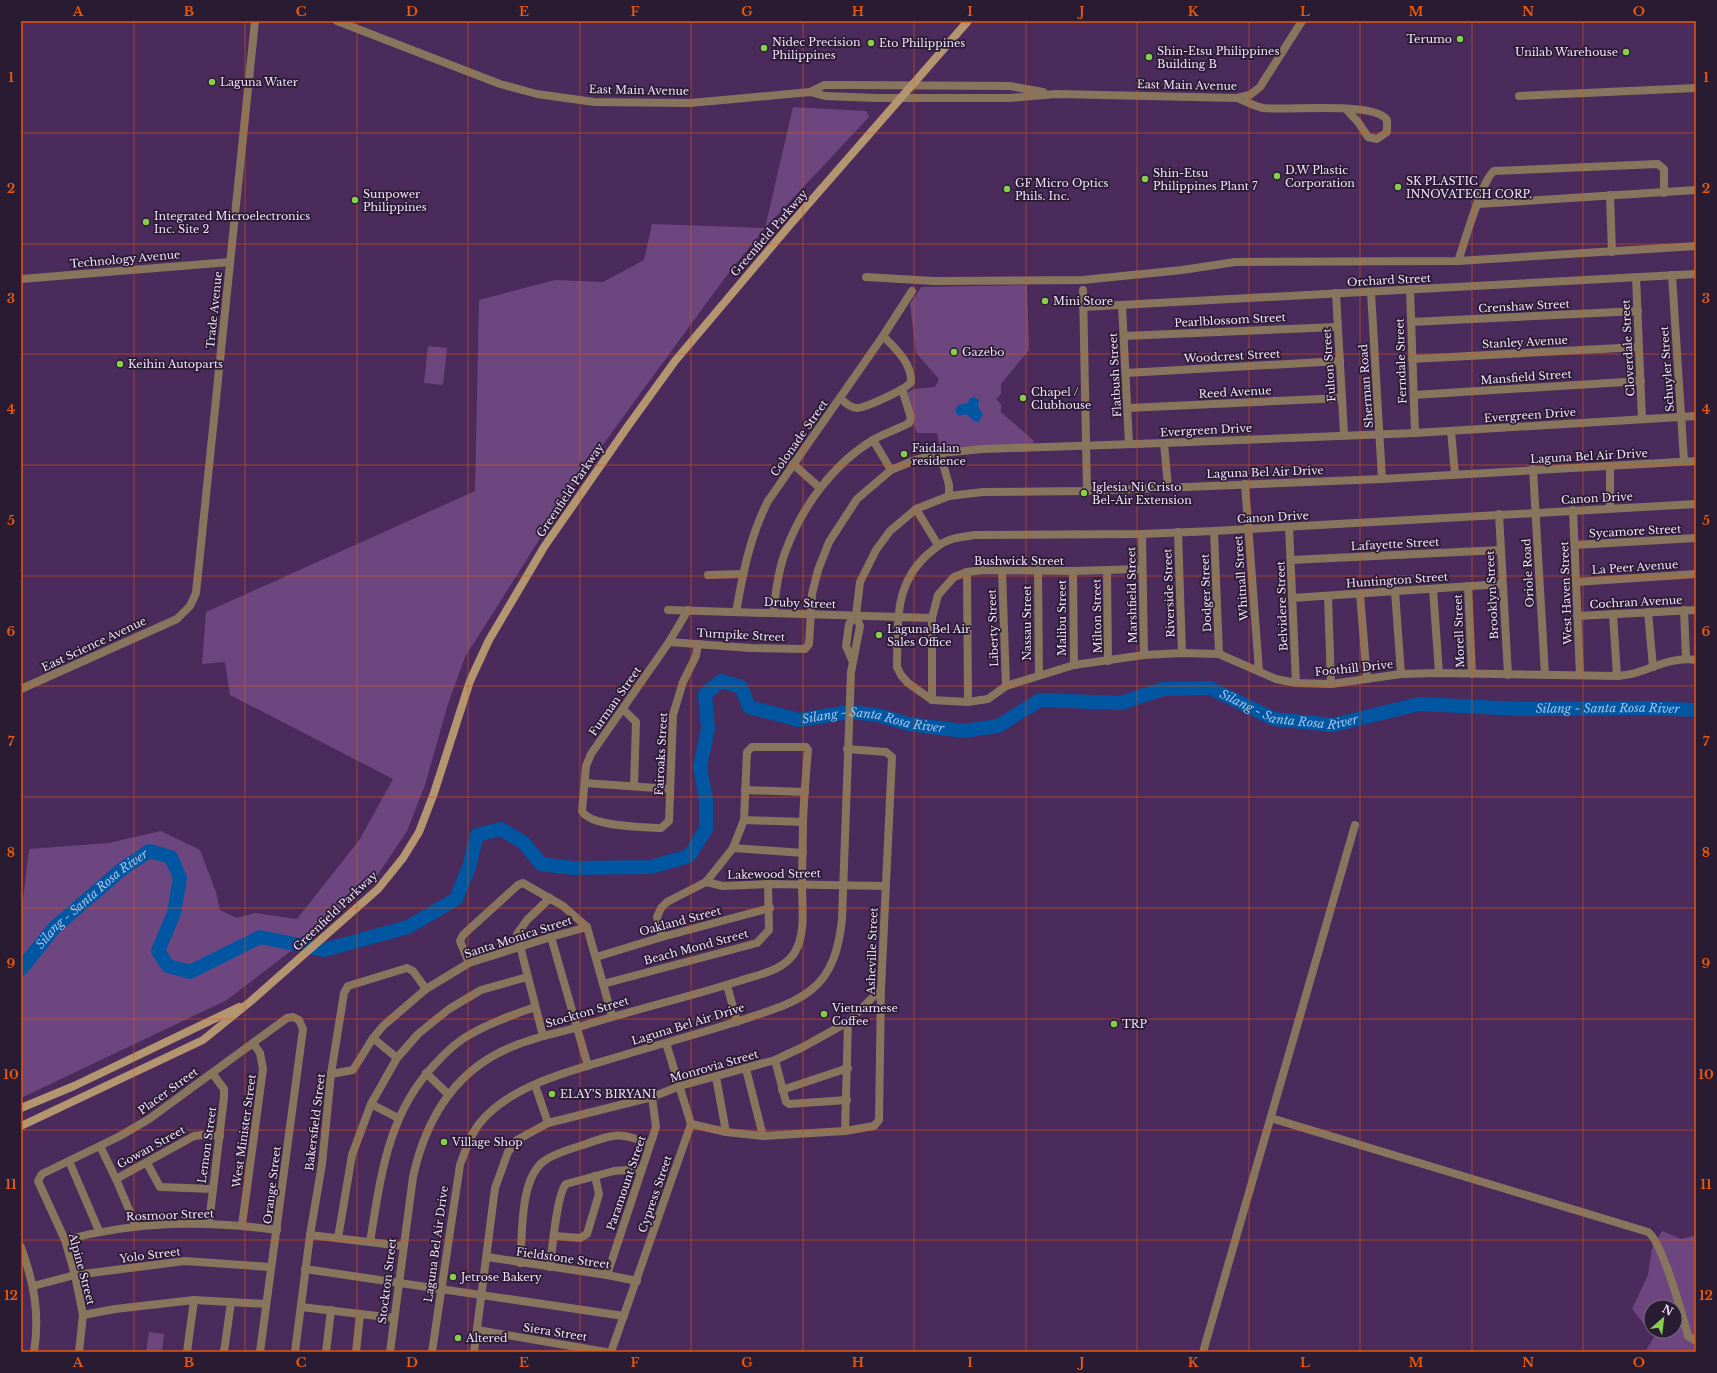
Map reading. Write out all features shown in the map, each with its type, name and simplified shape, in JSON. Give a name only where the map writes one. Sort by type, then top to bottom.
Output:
[{"type":"main road","name":"Greenfield Parkway","points":[[21,1126],[203,1040],[251,1001],[347,918],[378,889],[403,858],[419,832],[434,793],[470,681],[489,640],[549,541],[628,426],[675,361],[968,21]]},
{"type":"main road","name":"Greenfield Parkway","points":[[21,1108],[74,1086],[251,1001]]},
{"type":"street","name":"Trade Avenue","points":[[177,619],[190,606],[196,593],[255,21]]},
{"type":"street","name":"East Main Avenue","points":[[337,21],[500,84],[537,94],[594,102],[690,103],[810,92],[824,96],[902,98],[1010,98],[1056,94],[1237,98],[1250,95],[1260,87],[1302,21]]},
{"type":"street","name":"East Main Avenue","points":[[810,92],[824,85],[1010,86],[1056,94]]},
{"type":"street","points":[[1519,96],[1696,88]]},
{"type":"street","points":[[1237,98],[1262,108],[1346,109],[1382,114],[1389,124],[1387,132],[1384,136],[1377,139],[1368,138],[1358,122],[1346,109]]},
{"type":"street","points":[[1458,261],[1478,204],[1490,176],[1494,172],[1658,164],[1664,170],[1664,193]]},
{"type":"street","points":[[1478,204],[1696,190]]},
{"type":"street","points":[[1610,195],[1612,252]]},
{"type":"street","points":[[866,277],[934,281],[1083,280],[1182,270],[1235,262],[1458,261],[1696,246]]},
{"type":"street","name":"Technology Avenue","points":[[21,279],[230,262]]},
{"type":"street","name":"Orchard Street","points":[[1083,307],[1696,274]]},
{"type":"street","name":"Schuyler Street","points":[[1672,275],[1684,461]]},
{"type":"street","name":"Cloverdale Street","points":[[1636,277],[1642,419]]},
{"type":"street","points":[[1083,290],[1087,491]]},
{"type":"street","name":"Ferndale Street","points":[[1410,290],[1415,433]]},
{"type":"street","name":"Colonade Street","points":[[736,612],[742,574],[758,521],[793,464],[883,336],[912,291]]},
{"type":"street","name":"Sherman Road","points":[[1371,292],[1382,478]]},
{"type":"street","name":"Fulton Street","points":[[1336,294],[1344,434]]},
{"type":"street","name":"Flatbush Street","points":[[1122,305],[1130,444]]},
{"type":"street","name":"Crenshaw Street","points":[[1411,322],[1638,311]]},
{"type":"street","name":"Pearlblossom Street","points":[[1124,336],[1337,326]]},
{"type":"street","points":[[840,398],[856,408],[909,386],[912,377],[903,356],[883,336]]},
{"type":"street","name":"Stanley Avenue","points":[[1412,359],[1639,347]]},
{"type":"street","name":"Woodcrest Street","points":[[1126,373],[1340,361]]},
{"type":"street","name":"Mansfield Street","points":[[1414,395],[1641,381]]},
{"type":"street","points":[[773,613],[778,579],[785,552],[799,521],[820,488],[847,460],[873,440],[911,421],[902,389]]},
{"type":"street","name":"Reed Avenue","points":[[1128,408],[1342,398]]},
{"type":"street","name":"Evergreen Drive","points":[[809,644],[812,594],[818,570],[828,542],[857,499],[891,470],[915,460],[940,453],[983,449],[1164,443],[1344,434],[1415,433],[1696,416]]},
{"type":"street","points":[[1451,430],[1455,474]]},
{"type":"street","points":[[873,440],[891,470]]},
{"type":"street","points":[[1164,443],[1168,487]]},
{"type":"street","points":[[940,453],[949,485],[949,496]]},
{"type":"street","name":"Laguna Bel Air Drive","points":[[432,1352],[455,1189],[460,1165],[469,1142],[479,1124],[514,1094],[535,1085],[588,1066],[737,1022],[782,1007],[800,998],[812,989],[824,976],[834,960],[840,942],[851,672],[852,660],[857,647],[860,626],[856,615],[860,582],[876,550],[890,531],[916,510],[949,496],[983,492],[1087,491],[1382,478],[1696,461]]},
{"type":"street","points":[[793,464],[820,488]]},
{"type":"street","points":[[1610,466],[1610,508]]},
{"type":"street","name":"Oriole Road","points":[[1533,469],[1545,675]]},
{"type":"street","name":"Whitnall Street","points":[[1245,484],[1259,671]]},
{"type":"street","name":"Canon Drive","points":[[898,617],[901,595],[908,577],[919,562],[938,545],[948,540],[974,535],[1142,534],[1214,531],[1696,504]]},
{"type":"street","points":[[916,510],[938,545]]},
{"type":"street","name":"West Haven Street","points":[[1573,510],[1580,676]]},
{"type":"street","name":"Brooklyn Street","points":[[1499,514],[1508,675]]},
{"type":"street","name":"Belvidere Street","points":[[1289,527],[1296,683]]},
{"type":"street","name":"Dodger Street","points":[[1214,531],[1219,654]]},
{"type":"street","name":"Riverside Street","points":[[1178,532],[1182,653]]},
{"type":"street","name":"Marshfield Street","points":[[1142,534],[1144,655]]},
{"type":"street","name":"Sycamore Street","points":[[1575,545],[1696,538]]},
{"type":"street","name":"Lafayette Street","points":[[1291,560],[1501,550]]},
{"type":"street","name":"Bushwick Street","points":[[932,700],[932,618],[938,595],[954,577],[967,572],[983,570],[1073,571],[1142,569]]},
{"type":"street","name":"Liberty Street","points":[[1002,570],[1006,686]]},
{"type":"street","name":"Nassau Street","points":[[1038,570],[1038,674]]},
{"type":"street","name":"Milton Street","points":[[1107,570],[1108,661]]},
{"type":"street","name":"Malibu Street","points":[[1073,571],[1074,665]]},
{"type":"street","points":[[967,572],[968,702]]},
{"type":"street","points":[[708,575],[742,574]]},
{"type":"street","name":"La Peer Avenue","points":[[1576,582],[1696,574]]},
{"type":"street","name":"Huntington Street","points":[[1292,598],[1502,584]]},
{"type":"street","name":"Morell Street","points":[[1468,586],[1472,674]]},
{"type":"street","points":[[1433,589],[1439,673]]},
{"type":"street","points":[[1395,591],[1402,674]]},
{"type":"street","points":[[1360,594],[1367,679]]},
{"type":"street","points":[[1328,596],[1331,684]]},
{"type":"street","name":"Druby Street","points":[[668,610],[932,618]]},
{"type":"street","name":"Furman Street","points":[[669,821],[661,828],[625,826],[590,819],[584,816],[582,811],[586,766],[591,754],[669,642],[688,610]]},
{"type":"street","points":[[1684,610],[1686,658]]},
{"type":"street","name":"Cochran Avenue","points":[[1577,616],[1696,610]]},
{"type":"street","points":[[1648,612],[1653,667]]},
{"type":"street","points":[[1613,614],[1617,676]]},
{"type":"street","name":"Laguna Bel Air Drive","points":[[852,660],[846,646],[849,624],[856,615]]},
{"type":"street","points":[[898,617],[897,667],[908,683],[932,700]]},
{"type":"street","name":"East Science Avenue","points":[[21,689],[177,619]]},
{"type":"street","name":"Turnpike Street","points":[[669,642],[750,648],[805,649],[809,644]]},
{"type":"street","name":"Fairoaks Street","points":[[669,821],[673,715],[683,682],[696,656],[698,644]]},
{"type":"street","name":"Foothill Drive","points":[[932,700],[968,702],[988,699],[1006,686],[1038,674],[1074,665],[1144,655],[1182,653],[1219,654],[1276,679],[1296,683],[1331,684],[1402,674],[1439,673],[1617,676],[1634,674],[1686,658],[1696,660]]},
{"type":"street","points":[[623,709],[636,722],[634,786]]},
{"type":"street","name":"Stockton Street","points":[[390,1352],[403,1246],[418,1152],[435,1114],[448,1094],[458,1083],[488,1059],[512,1046],[612,1016],[727,985],[776,969],[795,953],[801,936],[803,822],[808,750],[802,746],[752,747],[747,752],[745,790]]},
{"type":"street","name":"Asheville Street","points":[[691,1124],[726,1132],[763,1136],[845,1130],[874,1126],[879,1120],[881,989],[892,757],[886,752],[847,749]]},
{"type":"street","points":[[585,783],[670,789]]},
{"type":"street","points":[[662,937],[657,917],[661,908],[668,902],[706,882],[733,848],[744,820],[745,790],[805,792]]},
{"type":"street","points":[[744,820],[803,822]]},
{"type":"street","points":[[1203,1352],[1355,826]]},
{"type":"street","points":[[733,848],[803,853]]},
{"type":"street","name":"Lakewood Street","points":[[706,882],[723,886],[802,884],[885,886]]},
{"type":"street","points":[[469,964],[460,941],[463,935],[518,885],[523,883],[563,906],[587,927],[612,1016]]},
{"type":"street","name":"Beach Mond Street","points":[[603,984],[756,943],[769,930],[770,908],[768,884]]},
{"type":"street","points":[[543,1036],[516,938],[518,930],[550,898]]},
{"type":"street","name":"Oakland Street","points":[[596,957],[662,937],[770,908]]},
{"type":"street","name":"Santa Monica Street","points":[[332,1074],[353,1070],[373,1038],[383,1026],[426,989],[469,964],[519,947],[587,927]]},
{"type":"street","points":[[551,937],[588,1066]]},
{"type":"street","name":"Bakersfield Street","points":[[295,1352],[305,1268],[322,1164],[332,1074],[344,993],[348,986],[409,968],[413,970],[426,989]]},
{"type":"street","points":[[338,1238],[352,1155],[371,1104],[396,1058],[418,1034],[449,1009],[481,990],[527,977]]},
{"type":"street","points":[[727,985],[737,1022]]},
{"type":"street","name":"Monrovia Street","points":[[474,1352],[495,1188],[508,1152],[517,1140],[548,1124],[652,1097],[680,1086],[775,1060],[803,1047],[848,1022],[881,989]]},
{"type":"street","points":[[370,1242],[383,1164],[398,1118],[426,1073],[448,1050],[469,1034],[496,1020],[535,1007]]},
{"type":"street","name":"Placer Street","points":[[42,1174],[149,1120],[287,1018],[292,1017],[300,1020]]},
{"type":"street","name":"Orange Street","points":[[260,1352],[270,1267],[277,1230],[303,1029],[300,1020]]},
{"type":"street","points":[[845,1130],[848,1068],[848,1022]]},
{"type":"street","points":[[373,1038],[396,1058]]},
{"type":"street","name":"West Minister Street","points":[[242,1225],[263,1069],[260,1053],[253,1043]]},
{"type":"street","points":[[666,1043],[691,1124]]},
{"type":"street","points":[[775,1060],[786,1102],[792,1105],[847,1100]]},
{"type":"street","points":[[782,1090],[848,1068]]},
{"type":"street","points":[[746,1069],[763,1136]]},
{"type":"street","name":"Lemon Street","points":[[209,1223],[224,1097],[224,1089],[212,1073]]},
{"type":"street","points":[[426,1073],[448,1094]]},
{"type":"street","points":[[716,1077],[726,1132]]},
{"type":"street","points":[[535,1085],[548,1124]]},
{"type":"street","name":"Paramount Street","points":[[607,1275],[656,1127],[652,1097]]},
{"type":"street","points":[[371,1104],[398,1118]]},
{"type":"street","points":[[1271,1118],[1648,1232],[1652,1235],[1658,1247],[1678,1299],[1688,1336],[1696,1341]]},
{"type":"street","name":"Cypress Street","points":[[611,1352],[691,1124]]},
{"type":"street","points":[[520,1263],[526,1191],[530,1178],[543,1162],[554,1155],[610,1135],[621,1134],[630,1136],[650,1144]]},
{"type":"street","name":"Gowan Street","points":[[116,1179],[194,1136],[220,1136]]},
{"type":"street","points":[[100,1146],[136,1226]]},
{"type":"street","points":[[69,1161],[99,1231]]},
{"type":"street","points":[[147,1163],[160,1187],[213,1189]]},
{"type":"street","points":[[550,1267],[558,1205],[562,1187],[566,1184],[614,1171],[641,1170]]},
{"type":"street","name":"Alpine Street","points":[[42,1174],[38,1181],[65,1240],[75,1275],[83,1315],[79,1352]]},
{"type":"street","points":[[555,1236],[580,1238],[587,1234],[599,1194],[595,1176]]},
{"type":"street","name":"Rosmoor Street","points":[[65,1240],[99,1231],[136,1226],[209,1223],[242,1225],[277,1230]]},
{"type":"street","points":[[310,1235],[403,1246]]},
{"type":"street","points":[[21,1247],[33,1286],[37,1312],[34,1352]]},
{"type":"street","name":"Fieldstone Street","points":[[486,1257],[607,1275],[637,1281]]},
{"type":"street","name":"Yolo Street","points":[[33,1286],[75,1275],[184,1261],[270,1267]]},
{"type":"street","points":[[305,1268],[624,1316]]},
{"type":"street","points":[[83,1315],[123,1308],[194,1300],[266,1304]]},
{"type":"street","points":[[187,1352],[194,1300]]},
{"type":"street","points":[[224,1352],[231,1302]]},
{"type":"street","points":[[301,1307],[394,1318]]},
{"type":"street","points":[[326,1352],[331,1310]]},
{"type":"street","points":[[356,1352],[360,1314]]},
{"type":"street","name":"Siera Street","points":[[477,1330],[606,1352]]},
{"type":"shaded area","points":[[793,107],[866,111],[869,117],[765,228]]},
{"type":"shaded area","points":[[652,224],[765,228],[727,275],[577,480],[465,657],[448,704],[425,785],[407,831],[377,876],[334,918],[227,1000],[21,1098],[21,916],[29,849],[109,843],[161,831],[200,850],[216,892],[220,910],[237,918],[255,913],[297,919],[360,839],[393,779],[230,695],[225,662],[202,664],[206,612],[475,491],[479,300],[555,280],[603,282],[644,260]]},
{"type":"shaded area","points":[[1027,285],[1029,350],[1001,384],[1001,394],[996,399],[1001,404],[1001,412],[1034,441],[1032,445],[940,447],[937,433],[917,433],[903,394],[914,389],[935,387],[939,379],[916,353],[910,304],[921,287]]},
{"type":"shaded area","points":[[428,346],[447,348],[443,385],[424,383]]},
{"type":"shaded area","points":[[1662,1231],[1681,1239],[1696,1235],[1696,1352],[1645,1352],[1653,1339],[1683,1339],[1683,1299],[1643,1299],[1643,1323],[1632,1309],[1648,1275],[1652,1248]]},
{"type":"shaded area","points":[[149,1332],[164,1334],[162,1352],[146,1352]]},
{"type":"water","points":[[974,397],[979,400],[978,406],[983,415],[978,422],[974,421],[966,414],[959,416],[955,411],[958,405],[968,403],[969,399]]},
{"type":"waterway","name":"Silang - Santa Rosa River","points":[[21,969],[54,928],[121,870],[149,851],[171,857],[180,878],[174,913],[158,951],[168,966],[190,972],[260,937],[324,950],[408,927],[456,899],[469,867],[477,835],[501,829],[524,843],[541,864],[573,868],[651,867],[689,856],[706,829],[706,799],[700,767],[708,729],[705,694],[721,681],[741,687],[749,707],[799,720],[849,712],[877,715],[909,724],[963,731],[998,726],[1040,700],[1121,703],[1163,689],[1210,688],[1274,719],[1333,725],[1419,704],[1521,709],[1648,708],[1696,710]]},
{"type":"place","name":"Terumo","points":[[1460,39]]},
{"type":"place","name":"Eto Philippines","points":[[871,43]]},
{"type":"place","name":"Nidec Precision Philippines","points":[[764,48]]},
{"type":"place","name":"Unilab Warehouse","points":[[1626,52]]},
{"type":"place","name":"Shin-Etsu Philippines Building B","points":[[1149,57]]},
{"type":"place","name":"Laguna Water","points":[[212,82]]},
{"type":"place","name":"D.W Plastic Corporation","points":[[1277,176]]},
{"type":"place","name":"Shin-Etsu Philippines Plant 7","points":[[1145,179]]},
{"type":"place","name":"SK PLASTIC INNOVATECH CORP.","points":[[1398,187]]},
{"type":"place","name":"GF Micro Optics Phils. Inc.","points":[[1007,189]]},
{"type":"place","name":"Sunpower Philippines","points":[[355,200]]},
{"type":"place","name":"Integrated Microelectronics Inc. Site 2","points":[[146,222]]},
{"type":"place","name":"Mini Store","points":[[1045,301]]},
{"type":"place","name":"Gazebo","points":[[954,352]]},
{"type":"place","name":"Keihin Autoparts","points":[[120,364]]},
{"type":"place","name":"Chapel / Clubhouse","points":[[1023,398]]},
{"type":"place","name":"Faidalan residence","points":[[904,454]]},
{"type":"place","name":"Iglesia Ni Cristo Bel-Air Extension","points":[[1084,493]]},
{"type":"place","name":"Laguna Bel Air Sales Office","points":[[879,635]]},
{"type":"place","name":"Vietnamese Coffee","points":[[824,1014]]},
{"type":"place","name":"TRP","points":[[1114,1024]]},
{"type":"place","name":"ELAY’S BIRYANI","points":[[552,1094]]},
{"type":"place","name":"Village Shop","points":[[444,1142]]},
{"type":"place","name":"Jetrose Bakery","points":[[453,1277]]},
{"type":"place","name":"Altered","points":[[458,1338]]}]
